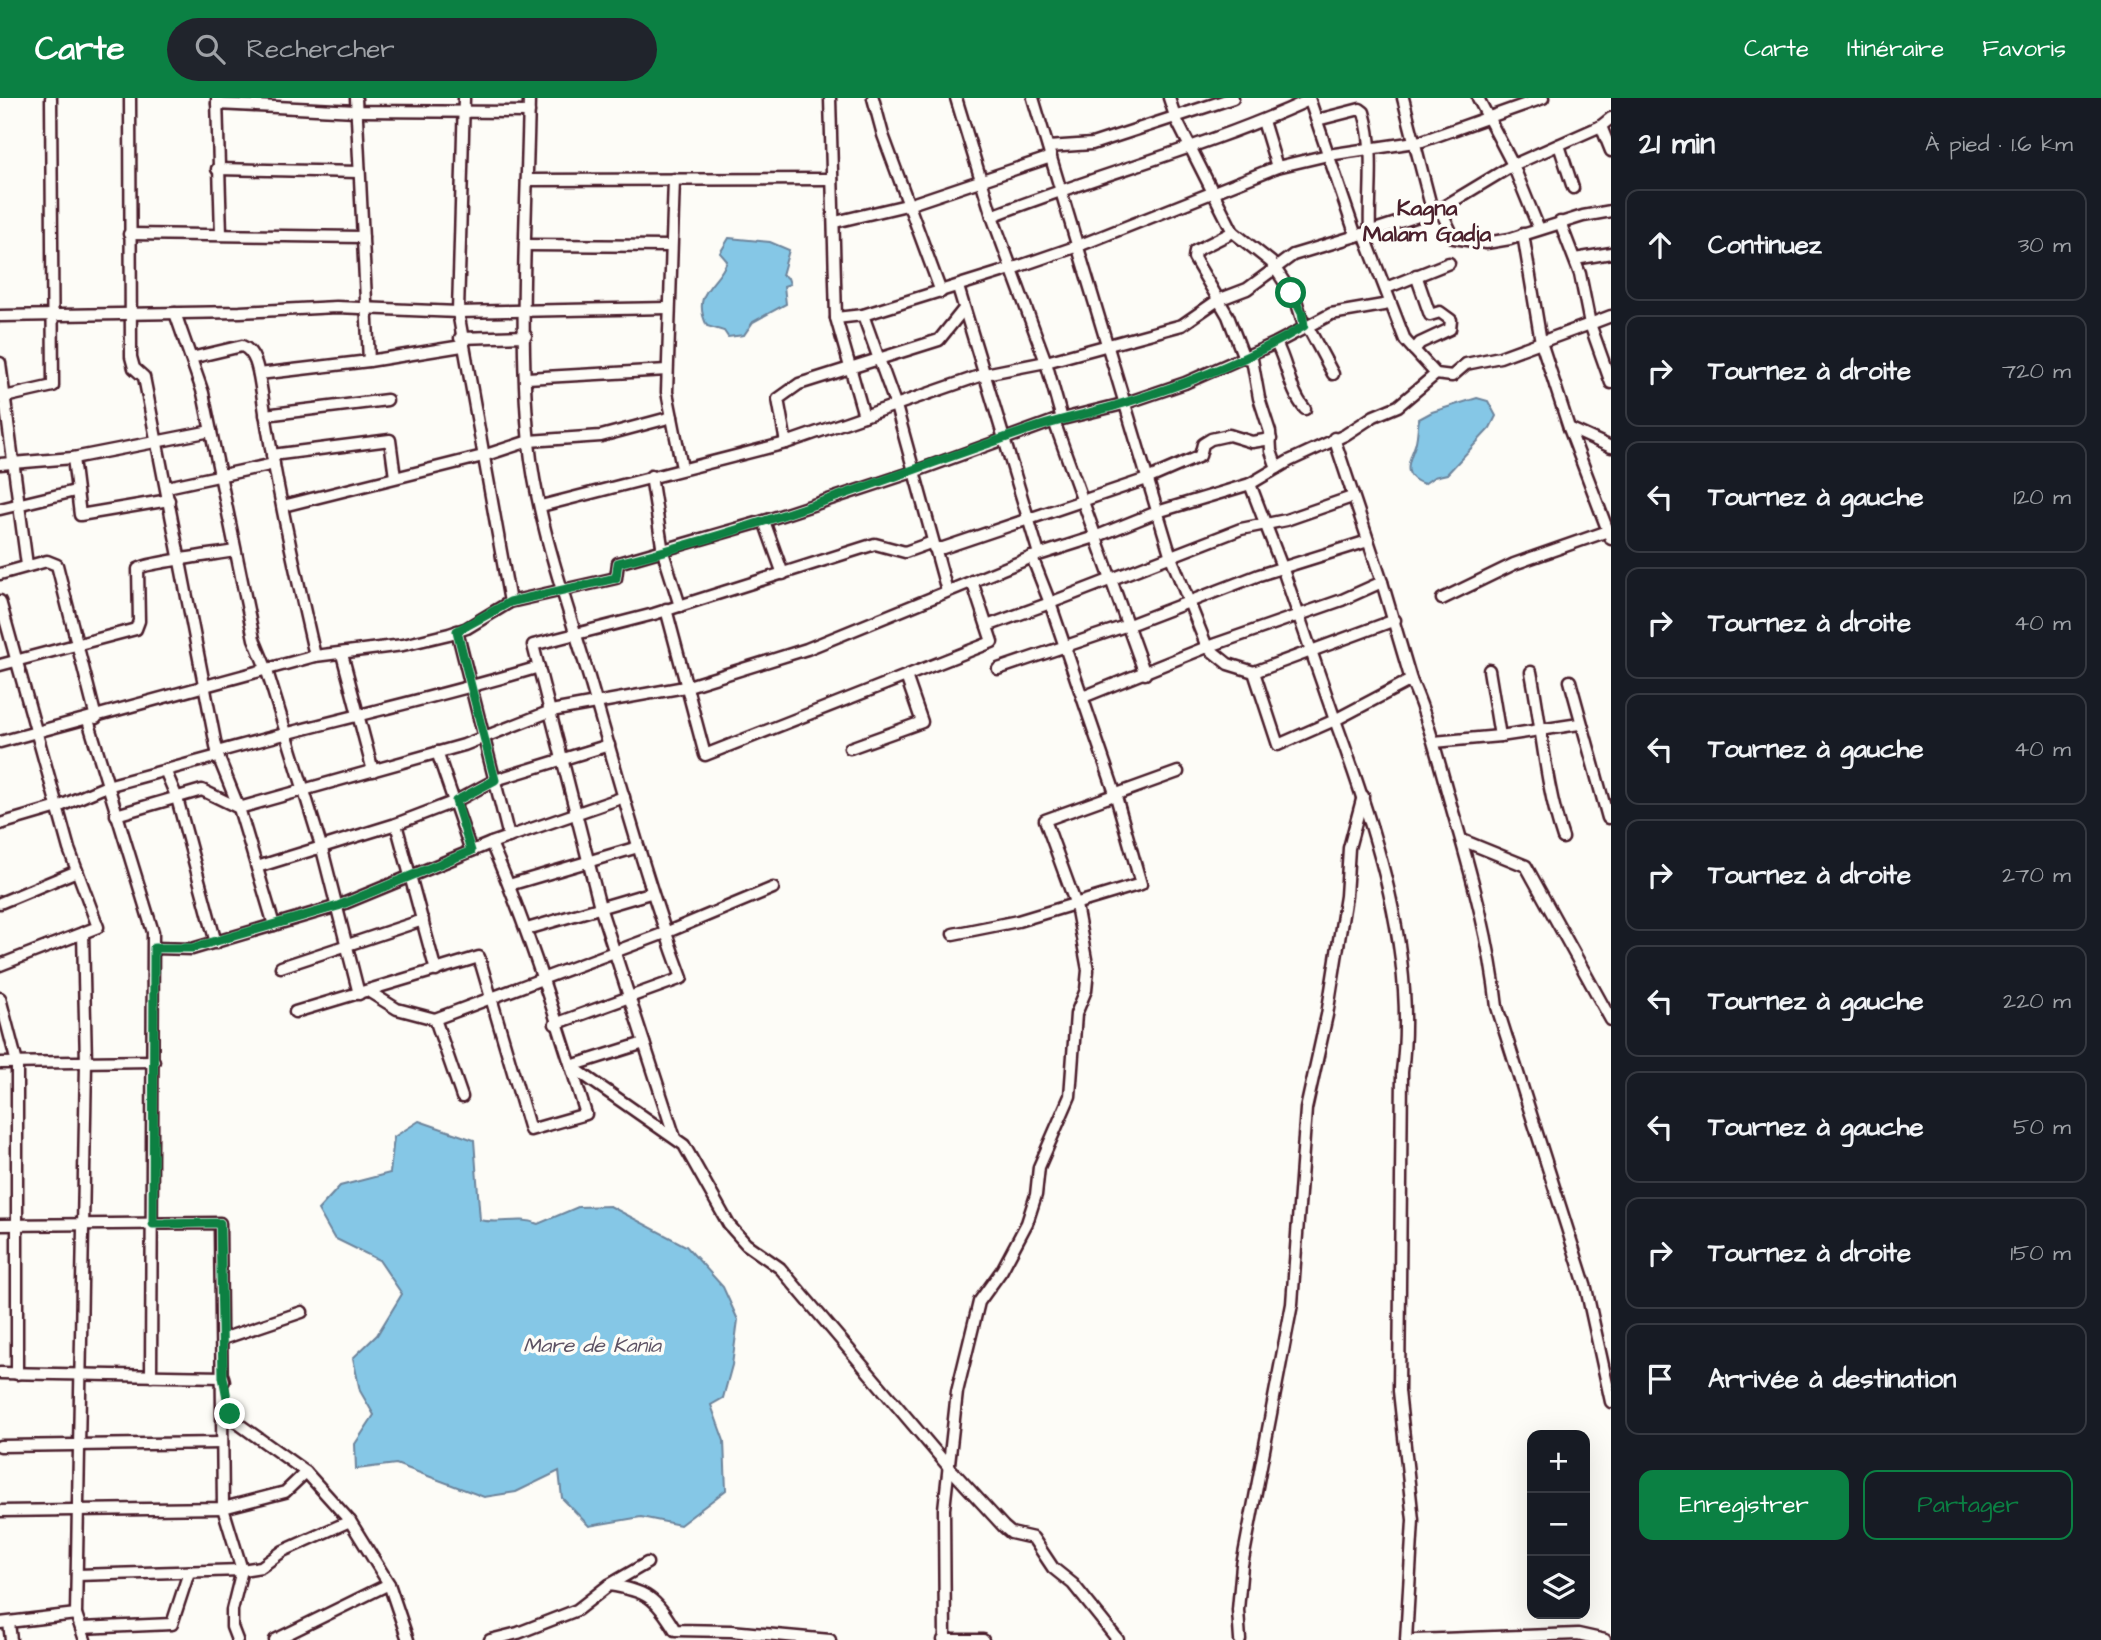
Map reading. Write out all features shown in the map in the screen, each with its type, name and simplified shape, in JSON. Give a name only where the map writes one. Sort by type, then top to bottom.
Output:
[{"type":"street","points":[[2,397],[53,386],[51,98]]},
{"type":"street","points":[[130,98],[131,357],[134,368],[144,377],[217,754],[239,808],[274,925]]},
{"type":"street","points":[[356,98],[369,361]]},
{"type":"street","points":[[464,98],[458,312],[461,342],[510,602]]},
{"type":"street","points":[[529,98],[526,245],[529,441],[541,506],[562,591],[650,893],[682,978],[555,1024]]},
{"type":"street","points":[[830,98],[836,318],[864,416]]},
{"type":"street","points":[[873,98],[883,135],[911,204],[941,292]]},
{"type":"street","points":[[956,98],[992,216],[1046,362],[1058,420],[1081,500],[1145,674]]},
{"type":"street","points":[[1033,98],[1157,512],[1171,556],[1207,647],[1228,664],[1254,672],[1395,620]]},
{"type":"street","points":[[1169,98],[1176,119],[1192,145],[1233,232],[1261,252],[1275,268],[1302,313],[1304,326],[1310,331],[1333,374]]},
{"type":"street","points":[[835,222],[911,204],[981,183],[1049,152],[1092,144],[1176,119],[1234,98]]},
{"type":"street","points":[[1403,98],[1415,141],[1420,173],[1436,209],[1454,238],[1486,243],[1611,211]]},
{"type":"street","points":[[1478,98],[1513,165],[1539,229]]},
{"type":"street","points":[[836,318],[863,315],[1011,270],[1277,167],[1328,155],[1415,141],[1488,118],[1527,100],[1544,98]]},
{"type":"street","points":[[992,216],[1061,189],[1263,121],[1309,99],[1328,155],[1386,288],[1389,304],[1405,340],[1436,374],[1452,376],[1466,363],[1500,357],[1611,316]]},
{"type":"street","points":[[221,234],[217,101],[356,111],[528,112]]},
{"type":"street","points":[[1317,120],[1362,110],[1372,147],[1373,178],[1368,193],[1363,234]]},
{"type":"street","points":[[541,506],[786,443],[985,374],[1046,362],[1182,325],[1218,300],[1247,289],[1293,255],[1436,209],[1513,165],[1601,126],[1611,118]]},
{"type":"street","points":[[1263,121],[1277,167]]},
{"type":"street","points":[[1601,126],[1611,152]]},
{"type":"street","points":[[1559,145],[1573,188]]},
{"type":"street","points":[[217,169],[359,172]]},
{"type":"street","points":[[674,179],[667,370],[672,418],[682,468]]},
{"type":"street","points":[[527,180],[832,179]]},
{"type":"street","points":[[1560,222],[1575,259],[1590,324],[1611,382]]},
{"type":"street","points":[[1233,232],[1193,253],[1244,358]]},
{"type":"street","points":[[129,234],[363,237]]},
{"type":"street","points":[[1442,599],[1514,564],[1609,535],[1569,428],[1541,342],[1523,234]]},
{"type":"street","points":[[526,245],[671,246]]},
{"type":"street","points":[[1575,259],[1611,253]]},
{"type":"street","points":[[1386,288],[1449,263]]},
{"type":"street","points":[[1414,350],[1420,343],[1450,329],[1451,320],[1443,313],[1429,313],[1416,275]]},
{"type":"street","points":[[953,934],[1076,905],[1141,884],[1115,793],[1035,555],[1029,520],[1002,439],[958,287]]},
{"type":"street","points":[[0,742],[315,656],[402,645],[457,631],[510,602],[616,578],[618,563],[764,521],[1058,420],[1123,404],[1185,383],[1244,358],[1304,326],[1346,309],[1389,304]]},
{"type":"street","points":[[0,316],[336,307],[458,312],[668,308]]},
{"type":"street","points":[[786,443],[778,399],[799,384],[939,340],[963,310]]},
{"type":"street","points":[[175,313],[203,393],[254,639],[266,668],[364,993],[397,1009],[435,1019],[665,933],[773,888]]},
{"type":"street","points":[[863,315],[916,471],[947,591]]},
{"type":"street","points":[[259,374],[369,361],[461,342],[526,336]]},
{"type":"street","points":[[1276,343],[1287,365],[1293,391],[1305,410]]},
{"type":"street","points":[[191,358],[242,346],[251,352],[259,374],[273,459],[315,656]]},
{"type":"street","points":[[1244,358],[1252,359],[1255,364],[1259,398],[1277,468]]},
{"type":"street","points":[[0,363],[2,397],[21,504],[27,565]]},
{"type":"street","points":[[527,378],[667,370]]},
{"type":"street","points":[[116,815],[202,790],[239,808],[304,792],[437,752],[551,711],[685,687],[807,649],[1035,555],[1095,537],[1157,512],[1250,484],[1398,406],[1436,374]]},
{"type":"street","points":[[265,415],[387,400]]},
{"type":"street","points":[[283,506],[482,456],[529,441],[601,436],[672,418]]},
{"type":"street","points":[[1569,428],[1611,447]]},
{"type":"street","points":[[0,464],[73,458],[211,431]]},
{"type":"street","points":[[675,1138],[600,907],[533,645],[680,606],[874,544],[905,552],[963,542],[1081,500],[1147,480],[1200,456],[1203,444],[1211,439],[1229,435],[1251,442],[1271,439]]},
{"type":"street","points":[[1334,438],[1395,620],[1411,681],[1428,717],[1493,968],[1497,1007],[1586,1288],[1611,1402]]},
{"type":"street","points":[[167,487],[273,459],[390,440],[395,477]]},
{"type":"street","points":[[73,458],[80,515],[169,500]]},
{"type":"street","points":[[651,476],[663,552],[680,606]]},
{"type":"street","points":[[1250,484],[1300,615],[1310,653],[1363,795],[1394,916],[1407,1032],[1402,1072],[1399,1391],[1413,1520],[1405,1640]]},
{"type":"street","points":[[0,509],[75,491]]},
{"type":"street","points":[[987,626],[1241,529],[1267,525],[1352,497]]},
{"type":"street","points":[[764,521],[783,574]]},
{"type":"street","points":[[998,669],[1127,625],[1282,567],[1368,541]]},
{"type":"street","points":[[0,665],[136,629],[139,621],[138,569],[143,564],[181,561],[235,551]]},
{"type":"street","points":[[0,574],[51,561],[57,565],[107,786],[153,932],[151,1376]]},
{"type":"street","points":[[666,609],[705,755],[992,642],[972,581]]},
{"type":"street","points":[[1083,697],[1207,647],[1300,615],[1382,582]]},
{"type":"street","points":[[0,601],[35,733],[77,871],[98,927],[0,965]]},
{"type":"street","points":[[457,631],[509,837]]},
{"type":"street","points":[[342,654],[373,771]]},
{"type":"street","points":[[0,824],[58,807],[107,786],[286,733],[472,687],[539,667]]},
{"type":"street","points":[[1489,670],[1500,736]]},
{"type":"street","points":[[1254,672],[1278,744],[1335,720],[1411,681]]},
{"type":"street","points":[[1531,673],[1552,805],[1563,838]]},
{"type":"street","points":[[850,747],[922,722],[906,676]]},
{"type":"street","points":[[1570,681],[1579,724],[1608,818]]},
{"type":"street","points":[[1434,743],[1579,724]]},
{"type":"street","points":[[257,867],[396,824],[456,801],[495,780],[609,746]]},
{"type":"street","points":[[437,752],[471,851]]},
{"type":"street","points":[[165,770],[177,798],[216,943]]},
{"type":"street","points":[[983,1640],[944,1640],[947,1465],[957,1392],[979,1302],[1002,1270],[1027,1223],[1039,1167],[1070,1096],[1076,1014],[1086,990],[1088,971],[1076,905],[1045,820],[1178,772]]},
{"type":"street","points":[[1240,1640],[1238,1609],[1242,1565],[1292,1304],[1306,1109],[1329,1002],[1346,896],[1349,848],[1363,795]]},
{"type":"street","points":[[154,948],[192,948],[216,943],[338,906],[491,843],[624,797]]},
{"type":"street","points":[[396,824],[436,971]]},
{"type":"street","points":[[1462,840],[1526,866],[1611,1020]]},
{"type":"street","points":[[295,1012],[478,957],[530,1130],[586,1114],[540,978],[527,929],[491,843]]},
{"type":"street","points":[[509,885],[638,847]]},
{"type":"street","points":[[0,903],[77,871]]},
{"type":"street","points":[[527,929],[650,893]]},
{"type":"street","points":[[281,967],[423,920]]},
{"type":"street","points":[[83,933],[86,1063],[76,1614],[85,1640]]},
{"type":"street","points":[[0,998],[17,1063],[17,1374]]},
{"type":"street","points":[[435,1019],[462,1097]]},
{"type":"street","points":[[571,1066],[644,1043]]},
{"type":"street","points":[[0,1063],[154,1061]]},
{"type":"street","points":[[571,1066],[684,1145],[729,1225],[746,1244],[780,1268],[947,1465],[1004,1527],[1011,1532],[1033,1538],[1053,1568],[1073,1584],[1118,1640]]},
{"type":"street","points":[[0,1226],[220,1223],[223,1508],[242,1570],[232,1610],[232,1628],[237,1640]]},
{"type":"street","points":[[222,1339],[302,1311]]},
{"type":"street","points":[[0,1373],[223,1377]]},
{"type":"street","points":[[223,1377],[226,1401],[232,1417],[306,1472],[350,1521],[389,1584],[408,1640]]},
{"type":"street","points":[[0,1446],[222,1443]]},
{"type":"street","points":[[0,1511],[223,1508],[285,1492],[306,1472]]},
{"type":"street","points":[[77,1575],[242,1570],[261,1567],[283,1550],[350,1521]]},
{"type":"street","points":[[490,1640],[517,1633],[577,1610],[609,1585],[647,1563]]},
{"type":"street","points":[[81,1628],[172,1625],[189,1572]]},
{"type":"street","points":[[275,1640],[389,1584]]},
{"type":"street","points":[[609,1585],[636,1590],[651,1597],[675,1635],[743,1632],[830,1640]]},
{"type":"street","points":[[11,1640],[4,1623],[76,1614]]},
{"type":"street","points":[[1415,1640],[1578,1634],[1605,1640]]},
{"type":"water","points":[[729,238],[770,242],[789,250],[782,275],[788,278],[790,284],[784,286],[786,304],[753,322],[744,335],[728,337],[724,331],[707,326],[702,304],[708,289],[727,261],[720,253]]},
{"type":"water","points":[[1477,398],[1488,401],[1496,416],[1490,428],[1447,474],[1434,477],[1424,484],[1413,478],[1408,470],[1419,419],[1432,412]]},
{"type":"water","name":"Mare de Kania","points":[[419,1121],[474,1140],[480,1220],[538,1224],[578,1207],[610,1206],[686,1246],[723,1287],[738,1320],[732,1365],[723,1398],[711,1405],[724,1441],[726,1490],[680,1525],[641,1517],[589,1526],[562,1498],[559,1471],[516,1492],[484,1497],[396,1464],[356,1469],[355,1444],[374,1415],[360,1391],[353,1358],[377,1335],[402,1294],[379,1260],[334,1238],[318,1210],[340,1186],[390,1173],[394,1137]]},
{"type":"district","name":"Kagna Malam Gadja","points":[[1427,220]]},
{"type":"route","points":[[230,1414],[223,1377],[220,1223],[153,1224],[154,948],[192,948],[216,943],[338,906],[471,851],[456,801],[495,780],[457,631],[467,628],[510,602],[616,578],[618,563],[764,521],[916,471],[1054,421],[1123,404],[1185,383],[1276,343],[1304,326],[1302,313],[1291,293]]}]
